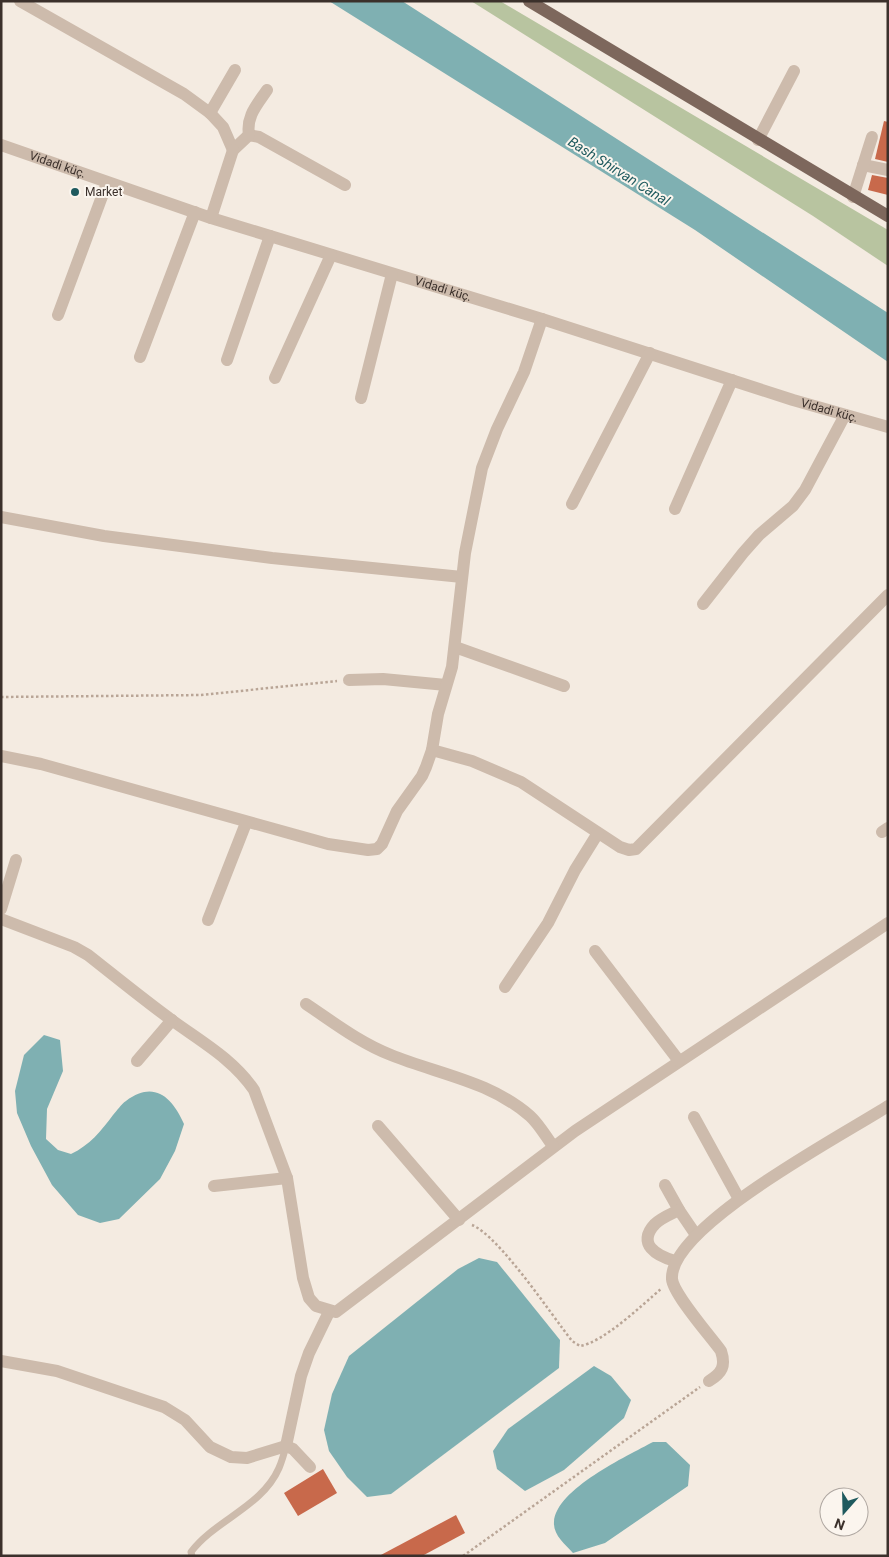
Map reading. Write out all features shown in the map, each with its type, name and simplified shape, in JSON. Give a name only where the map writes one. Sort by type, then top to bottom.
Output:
[{"type":"main road","points":[[529,1],[853,197],[888,216]]},
{"type":"street","points":[[20,1],[184,94],[210,113],[222,127],[233,150]]},
{"type":"street","points":[[210,113],[235,70]]},
{"type":"street","points":[[758,140],[794,71]]},
{"type":"street","points":[[249,136],[247,125],[249,117],[267,90]]},
{"type":"street","points":[[211,218],[233,150],[249,136]]},
{"type":"street","points":[[249,136],[270,141],[345,185]]},
{"type":"street","points":[[853,197],[872,137]]},
{"type":"street","name":"Vidadi küç.","points":[[1,145],[211,218],[888,427]]},
{"type":"street","points":[[863,165],[888,170]]},
{"type":"street","points":[[58,315],[107,183]]},
{"type":"street","points":[[140,357],[195,212]]},
{"type":"street","points":[[227,360],[270,236]]},
{"type":"street","points":[[275,378],[331,255]]},
{"type":"street","points":[[361,398],[392,274]]},
{"type":"street","points":[[1,756],[41,764],[328,844],[368,850],[377,849],[382,844],[397,811],[422,776],[432,750],[438,714],[455,647],[462,577],[482,468],[496,429],[524,372],[542,319]]},
{"type":"street","points":[[572,504],[650,353]]},
{"type":"street","points":[[675,509],[732,380]]},
{"type":"street","points":[[703,604],[759,535],[793,506],[805,490],[845,414]]},
{"type":"street","points":[[1,517],[104,536],[272,558],[462,577]]},
{"type":"street","points":[[432,750],[472,761],[521,782],[620,847],[629,850],[636,849],[888,595]]},
{"type":"street","points":[[455,647],[564,686]]},
{"type":"street","points":[[349,680],[384,679],[446,685]]},
{"type":"street","points":[[208,920],[246,822]]},
{"type":"street","points":[[505,987],[548,923],[575,870],[598,832]]},
{"type":"street","points":[[1,910],[16,860]]},
{"type":"street","points":[[1,918],[81,951],[232,1063],[246,1078],[257,1098],[287,1178],[292,1196],[302,1278],[309,1298],[316,1306],[329,1312],[336,1312],[344,1308],[553,1146],[888,923]]},
{"type":"street","points":[[595,951],[680,1061]]},
{"type":"street","points":[[306,1004],[362,1042],[390,1055],[473,1082],[510,1101],[531,1117],[553,1146]]},
{"type":"street","points":[[136,1061],[172,1020]]},
{"type":"street","points":[[709,1380],[722,1371],[724,1361],[721,1351],[681,1298],[672,1280],[675,1261],[696,1235],[739,1199],[888,1106]]},
{"type":"street","points":[[694,1117],[739,1199]]},
{"type":"street","points":[[378,1126],[459,1220]]},
{"type":"street","points":[[214,1186],[287,1178]]},
{"type":"street","points":[[665,1185],[696,1235]]},
{"type":"street","points":[[675,1261],[661,1257],[652,1251],[648,1244],[649,1231],[657,1223],[679,1210]]},
{"type":"street","points":[[286,1446],[301,1376],[308,1353],[329,1312]]},
{"type":"street","points":[[1,1361],[57,1371],[164,1407],[185,1420],[210,1447],[231,1457],[247,1458],[286,1446],[293,1449],[310,1467]]},
{"type":"lane","points":[[192,1556],[191,1552],[201,1539],[250,1503],[268,1486],[279,1469],[286,1446]]},
{"type":"path","points":[[1,697],[201,695],[349,680]]},
{"type":"path","points":[[459,1220],[478,1228],[500,1247],[572,1341],[580,1346],[586,1345],[617,1325],[672,1280]]},
{"type":"path","points":[[463,1556],[709,1380]]},
{"type":"green space","points":[[471,1],[500,1],[888,230],[888,266],[813,216]]},
{"type":"water","name":"Bash Shirvan Canal","points":[[329,1],[402,1],[888,313],[888,362],[695,230]]},
{"type":"water","points":[[44,1035],[60,1040],[63,1071],[47,1109],[46,1139],[58,1150],[71,1154],[84,1146],[99,1132],[124,1102],[145,1092],[161,1094],[168,1099],[184,1124],[175,1151],[160,1179],[119,1219],[100,1223],[78,1215],[52,1185],[31,1146],[17,1113],[15,1091],[24,1055]]},
{"type":"water","points":[[479,1258],[497,1262],[560,1340],[559,1368],[391,1494],[367,1497],[347,1477],[329,1451],[324,1430],[332,1394],[349,1356],[458,1269]]},
{"type":"water","points":[[594,1366],[611,1376],[631,1400],[624,1418],[564,1470],[525,1491],[497,1469],[493,1451],[508,1429]]},
{"type":"water","points":[[653,1442],[666,1442],[690,1465],[688,1486],[605,1543],[573,1553],[555,1531],[554,1522],[558,1510],[579,1486],[611,1465]]},
{"type":"building","points":[[884,121],[888,122],[888,162],[875,159]]},
{"type":"building","points":[[872,175],[888,178],[888,195],[868,190]]},
{"type":"building","points":[[323,1469],[337,1493],[298,1516],[284,1493]]},
{"type":"building","points":[[456,1515],[465,1533],[422,1556],[379,1556]]},
{"type":"place","name":"Market","points":[[75,192]]}]
